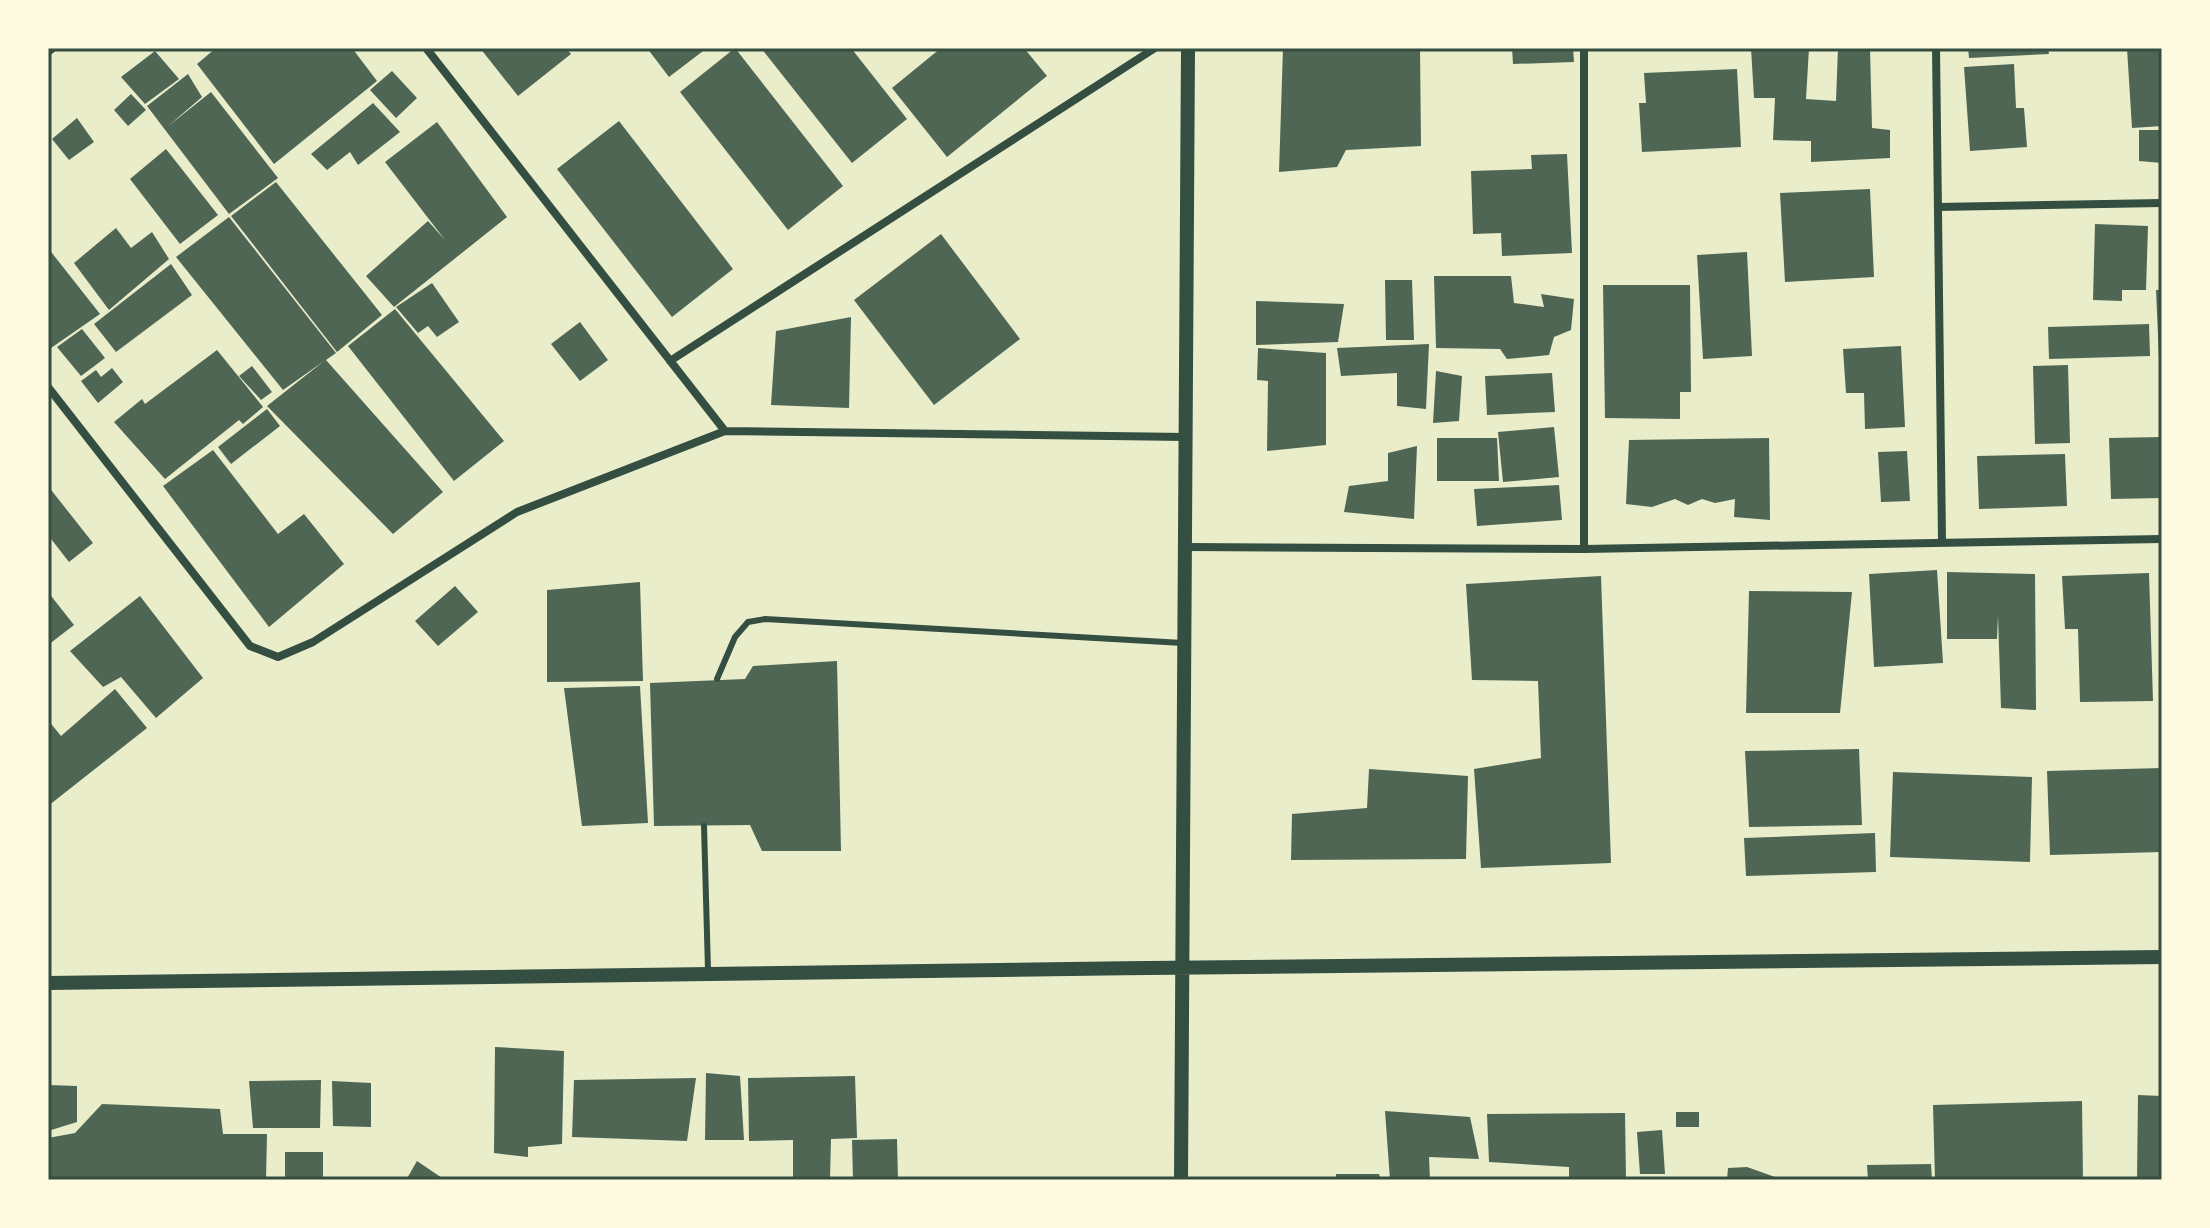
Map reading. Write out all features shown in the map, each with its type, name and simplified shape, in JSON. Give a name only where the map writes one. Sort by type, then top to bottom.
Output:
[{"type":"street","points":[[48,52],[53,48]]},
{"type":"street","points":[[426,48],[725,431]]},
{"type":"street","points":[[670,361],[1155,48]]},
{"type":"street","points":[[1181,1180],[1188,48]]},
{"type":"street","points":[[1584,48],[1584,549]]},
{"type":"street","points":[[1936,48],[1942,541]]},
{"type":"street","points":[[1938,207],[2162,203]]},
{"type":"street","points":[[48,387],[250,646],[278,657],[313,642],[517,512],[725,431],[1185,437]]},
{"type":"street","points":[[1184,547],[1584,549],[2162,539]]},
{"type":"street","points":[[48,983],[708,970],[1180,970],[2162,957]]},
{"type":"lane","points":[[717,679],[735,637],[748,622],[765,619],[1183,643]]},
{"type":"lane","points":[[704,826],[708,970]]},
{"type":"building","points":[[216,48],[352,48],[377,81],[274,164],[197,64]]},
{"type":"building","points":[[480,48],[566,48],[571,54],[518,96]]},
{"type":"building","points":[[647,48],[707,48],[669,77]]},
{"type":"building","points":[[735,48],[843,186],[788,230],[680,92]]},
{"type":"building","points":[[761,48],[851,48],[907,119],[852,163]]},
{"type":"building","points":[[941,48],[1024,48],[1047,76],[947,157],[892,88]]},
{"type":"building","points":[[1283,48],[1420,48],[1421,146],[1346,150],[1337,167],[1279,172]]},
{"type":"building","points":[[1512,48],[1573,48],[1574,62],[1513,64]]},
{"type":"building","points":[[1751,48],[1809,48],[1806,99],[1836,101],[1838,48],[1870,48],[1872,128],[1890,130],[1890,158],[1811,162],[1811,141],[1773,140],[1775,98],[1754,98]]},
{"type":"building","points":[[1968,48],[2048,48],[2049,54],[1969,58]]},
{"type":"building","points":[[2127,48],[2162,48],[2162,126],[2132,128]]},
{"type":"building","points":[[155,51],[179,79],[145,104],[121,77]]},
{"type":"building","points":[[2014,64],[2016,108],[2024,108],[2027,147],[1970,151],[1964,67]]},
{"type":"building","points":[[1737,69],[1741,147],[1642,152],[1639,103],[1646,103],[1644,73]]},
{"type":"building","points":[[392,71],[417,98],[396,118],[370,90]]},
{"type":"building","points":[[188,74],[202,97],[167,127],[211,92],[278,178],[229,214],[147,106]]},
{"type":"building","points":[[131,94],[146,110],[128,126],[114,110]]},
{"type":"building","points":[[373,103],[400,132],[358,165],[350,152],[327,170],[311,154]]},
{"type":"building","points":[[77,118],[94,142],[69,160],[52,139]]},
{"type":"building","points":[[619,121],[733,269],[672,317],[557,169]]},
{"type":"building","points":[[437,122],[507,217],[394,307],[366,276],[428,221],[445,240],[385,162]]},
{"type":"building","points":[[2139,130],[2162,130],[2162,163],[2139,161]]},
{"type":"building","points":[[166,149],[218,215],[180,244],[130,179]]},
{"type":"building","points":[[1567,154],[1572,253],[1502,256],[1501,233],[1473,234],[1471,171],[1532,169],[1531,155]]},
{"type":"building","points":[[276,182],[382,315],[337,352],[231,216]]},
{"type":"building","points":[[1870,189],[1874,277],[1785,282],[1780,193]]},
{"type":"building","points":[[229,217],[336,353],[326,360],[443,492],[393,534],[267,406],[324,361],[283,390],[176,257]]},
{"type":"building","points":[[2095,224],[2148,226],[2146,290],[2122,290],[2122,301],[2093,300]]},
{"type":"building","points":[[116,228],[131,248],[152,232],[169,259],[109,310],[74,263]]},
{"type":"building","points":[[941,234],[1020,339],[934,405],[854,300]]},
{"type":"building","points":[[48,248],[100,314],[51,348],[48,343]]},
{"type":"building","points":[[1747,252],[1752,356],[1703,359],[1697,255]]},
{"type":"building","points":[[171,264],[192,295],[116,352],[94,324]]},
{"type":"building","points":[[1434,276],[1511,276],[1514,303],[1544,307],[1541,294],[1574,299],[1571,330],[1554,337],[1549,355],[1507,359],[1500,349],[1436,348]]},
{"type":"building","points":[[1385,280],[1412,280],[1414,340],[1386,340]]},
{"type":"building","points":[[432,283],[459,322],[437,337],[428,326],[418,333],[396,307]]},
{"type":"building","points":[[1603,285],[1690,285],[1691,392],[1680,392],[1680,419],[1605,418]]},
{"type":"building","points":[[2156,290],[2162,290],[2162,358],[2159,358]]},
{"type":"building","points":[[1256,301],[1344,304],[1338,342],[1256,345]]},
{"type":"building","points":[[395,309],[504,441],[454,481],[348,346]]},
{"type":"building","points":[[851,317],[849,408],[771,405],[776,331]]},
{"type":"building","points":[[580,322],[608,360],[580,381],[551,344]]},
{"type":"building","points":[[2149,324],[2150,356],[2049,359],[2048,327]]},
{"type":"building","points":[[82,329],[105,358],[81,376],[57,347]]},
{"type":"building","points":[[1429,344],[1426,409],[1397,406],[1397,373],[1341,376],[1337,348]]},
{"type":"building","points":[[1901,346],[1905,427],[1865,429],[1864,393],[1846,393],[1843,349]]},
{"type":"building","points":[[1258,348],[1326,353],[1326,445],[1267,451],[1268,381],[1257,380]]},
{"type":"building","points":[[217,350],[263,407],[243,424],[239,420],[165,479],[114,422],[142,399],[145,404]]},
{"type":"building","points":[[2068,365],[2070,443],[2035,444],[2033,366]]},
{"type":"building","points":[[252,366],[272,392],[261,400],[239,376]]},
{"type":"building","points":[[112,368],[123,382],[98,403],[81,381],[96,370],[101,377]]},
{"type":"building","points":[[1436,371],[1462,376],[1459,421],[1433,423]]},
{"type":"building","points":[[1552,373],[1555,412],[1487,415],[1485,376]]},
{"type":"building","points":[[267,409],[280,426],[231,464],[218,447]]},
{"type":"building","points":[[1554,427],[1559,477],[1503,482],[1498,432]]},
{"type":"building","points":[[2162,437],[2162,498],[2111,499],[2109,438]]},
{"type":"building","points":[[1437,438],[1497,438],[1499,481],[1437,481]]},
{"type":"building","points":[[1769,438],[1770,520],[1734,517],[1735,499],[1715,503],[1702,499],[1688,505],[1675,499],[1652,507],[1626,504],[1629,440]]},
{"type":"building","points":[[1417,446],[1414,519],[1344,512],[1349,486],[1388,481],[1388,453]]},
{"type":"building","points":[[213,450],[278,534],[304,514],[344,564],[269,627],[163,486]]},
{"type":"building","points":[[1907,451],[1910,501],[1881,502],[1878,452]]},
{"type":"building","points":[[2065,454],[2067,506],[1979,509],[1977,456]]},
{"type":"building","points":[[1559,485],[1562,520],[1477,526],[1474,489]]},
{"type":"building","points":[[48,486],[93,543],[69,562],[48,535]]},
{"type":"building","points":[[1937,570],[1943,663],[1874,667],[1869,574]]},
{"type":"building","points":[[1947,572],[2035,574],[2036,710],[2001,708],[1998,616],[1997,639],[1947,639]]},
{"type":"building","points":[[2149,573],[2153,701],[2080,702],[2078,629],[2065,629],[2062,576]]},
{"type":"building","points":[[1601,576],[1611,863],[1481,868],[1474,769],[1541,758],[1538,681],[1472,680],[1466,584]]},
{"type":"building","points":[[640,582],[643,681],[547,682],[547,590]]},
{"type":"building","points":[[455,586],[478,612],[438,646],[415,621]]},
{"type":"building","points":[[1749,591],[1852,592],[1840,713],[1746,713]]},
{"type":"building","points":[[48,592],[74,625],[48,645]]},
{"type":"building","points":[[140,596],[203,678],[156,718],[121,677],[103,687],[70,651]]},
{"type":"building","points":[[837,661],[841,851],[762,851],[750,825],[654,826],[650,683],[745,679],[753,666]]},
{"type":"building","points":[[640,686],[648,823],[582,826],[564,688]]},
{"type":"building","points":[[115,689],[147,728],[48,806],[48,720],[61,736]]},
{"type":"building","points":[[1859,749],[1862,825],[1749,827],[1745,751]]},
{"type":"building","points":[[2162,768],[2162,852],[2050,855],[2047,771]]},
{"type":"building","points":[[1369,769],[1468,776],[1466,859],[1291,860],[1292,814],[1367,808]]},
{"type":"building","points":[[1893,772],[2032,777],[2030,862],[1890,857]]},
{"type":"building","points":[[1875,833],[1876,872],[1746,876],[1744,838]]},
{"type":"building","points":[[495,1047],[564,1051],[562,1144],[528,1147],[528,1157],[494,1153]]},
{"type":"building","points":[[706,1073],[740,1076],[744,1140],[705,1140]]},
{"type":"building","points":[[855,1076],[857,1138],[831,1139],[830,1179],[793,1178],[793,1140],[749,1141],[748,1078]]},
{"type":"building","points":[[696,1078],[687,1141],[572,1137],[574,1080]]},
{"type":"building","points":[[321,1080],[320,1128],[253,1128],[249,1081]]},
{"type":"building","points":[[332,1081],[371,1083],[371,1127],[333,1126]]},
{"type":"building","points":[[48,1085],[77,1086],[77,1122],[48,1131]]},
{"type":"building","points":[[2138,1095],[2162,1096],[2162,1180],[2137,1180]]},
{"type":"building","points":[[2082,1101],[2083,1180],[1935,1180],[1933,1105]]},
{"type":"building","points":[[102,1104],[220,1109],[223,1134],[267,1134],[266,1180],[48,1180],[48,1138],[75,1133]]},
{"type":"building","points":[[1385,1111],[1470,1117],[1479,1159],[1429,1157],[1430,1180],[1390,1180]]},
{"type":"building","points":[[1676,1112],[1699,1112],[1699,1127],[1676,1127]]},
{"type":"building","points":[[1625,1113],[1626,1180],[1569,1180],[1569,1167],[1489,1162],[1487,1114]]},
{"type":"building","points":[[1662,1130],[1665,1174],[1640,1174],[1637,1132]]},
{"type":"building","points":[[897,1139],[898,1180],[853,1180],[852,1140]]},
{"type":"building","points":[[285,1152],[323,1152],[323,1180],[285,1180]]},
{"type":"building","points":[[417,1161],[445,1180],[406,1180]]},
{"type":"building","points":[[1931,1164],[1932,1180],[1868,1180],[1867,1165]]},
{"type":"building","points":[[1747,1167],[1775,1177],[1775,1180],[1727,1180],[1728,1168]]},
{"type":"building","points":[[1336,1174],[1379,1174],[1381,1180],[1336,1180]]}]
